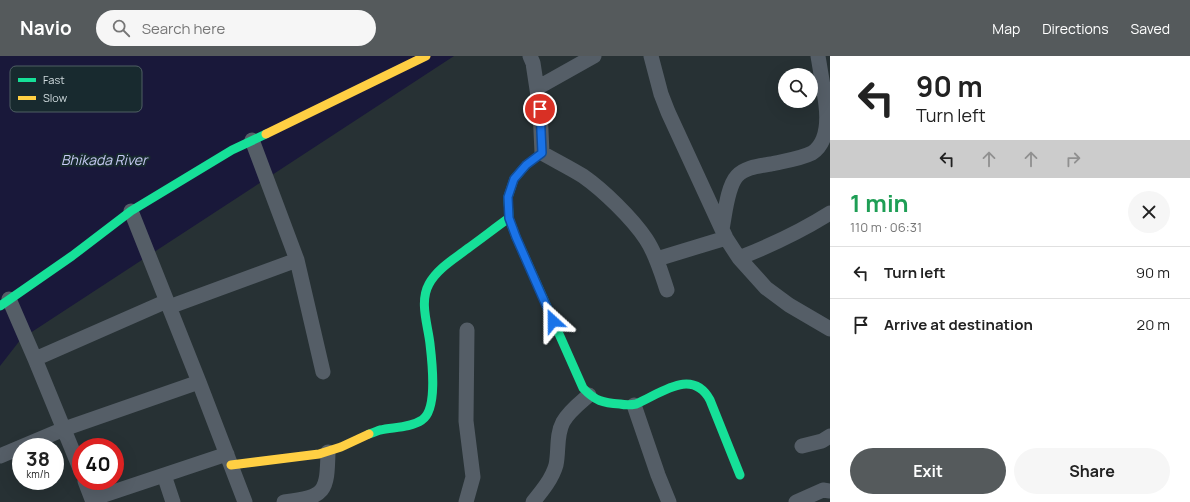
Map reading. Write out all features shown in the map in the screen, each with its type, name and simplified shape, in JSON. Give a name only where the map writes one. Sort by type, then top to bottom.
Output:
[{"type":"street","points":[[72,449],[35,359],[5,302],[72,256],[131,211],[232,150],[426,56]]},
{"type":"street","points":[[530,56],[533,63],[540,109],[542,153]]},
{"type":"street","points":[[537,88],[594,56]]},
{"type":"street","points":[[651,56],[661,94],[668,112],[724,233],[739,258],[766,288],[788,305],[830,330]]},
{"type":"street","points":[[724,233],[732,184],[737,176],[753,167],[802,157],[823,145],[828,134],[830,121],[818,56]]},
{"type":"street","points":[[252,140],[297,260],[323,372]]},
{"type":"street","points":[[542,153],[526,165],[514,179],[508,197],[509,218],[583,388],[589,395],[604,404],[634,405],[675,386],[685,383],[696,385],[706,394],[711,403],[740,475]]},
{"type":"street","points":[[542,153],[584,177],[611,199],[634,223],[646,239],[657,259],[667,290]]},
{"type":"street","points":[[131,211],[245,502]]},
{"type":"street","points":[[739,258],[773,245],[804,229],[830,213]]},
{"type":"street","points":[[89,490],[93,500],[164,475],[229,459],[319,454],[328,452],[379,430],[413,424],[423,420],[431,408],[433,390],[430,344],[425,311],[425,297],[429,284],[448,263],[509,218]]},
{"type":"street","points":[[657,259],[724,233]]},
{"type":"street","points":[[35,359],[168,304],[297,260]]},
{"type":"street","points":[[466,502],[473,477],[466,421],[467,330]]},
{"type":"street","points":[[0,456],[64,429],[199,382]]},
{"type":"street","points":[[533,502],[552,477],[556,465],[558,435],[563,422],[570,411],[589,395]]},
{"type":"street","points":[[634,405],[658,475],[670,502]]},
{"type":"street","points":[[802,446],[822,441],[830,436]]},
{"type":"street","points":[[284,502],[309,498],[319,493],[325,486],[328,452]]},
{"type":"street","points":[[164,475],[173,502]]},
{"type":"street","points":[[796,502],[823,490],[830,491]]},
{"type":"water","name":"Bhikada River","points":[[0,56],[454,56],[21,339],[0,366]]},
{"type":"traffic: fast","points":[[0,306],[72,256],[131,211],[232,150],[266,134]]},
{"type":"traffic: fast","points":[[542,153],[526,165],[514,179],[508,197],[509,218],[583,388],[595,399],[609,403],[630,405],[636,404],[675,386],[685,384],[694,385],[703,390],[710,400],[740,475]]},
{"type":"traffic: fast","points":[[369,434],[380,430],[412,425],[422,420],[427,415],[432,396],[433,373],[424,306],[426,291],[432,279],[441,269],[509,218]]},
{"type":"traffic: slow","points":[[266,134],[426,56]]},
{"type":"traffic: slow","points":[[231,465],[319,454],[341,447],[369,434]]},
{"type":"route","points":[[540,109],[542,153],[526,165],[514,179],[508,197],[509,218],[553,321]]}]
